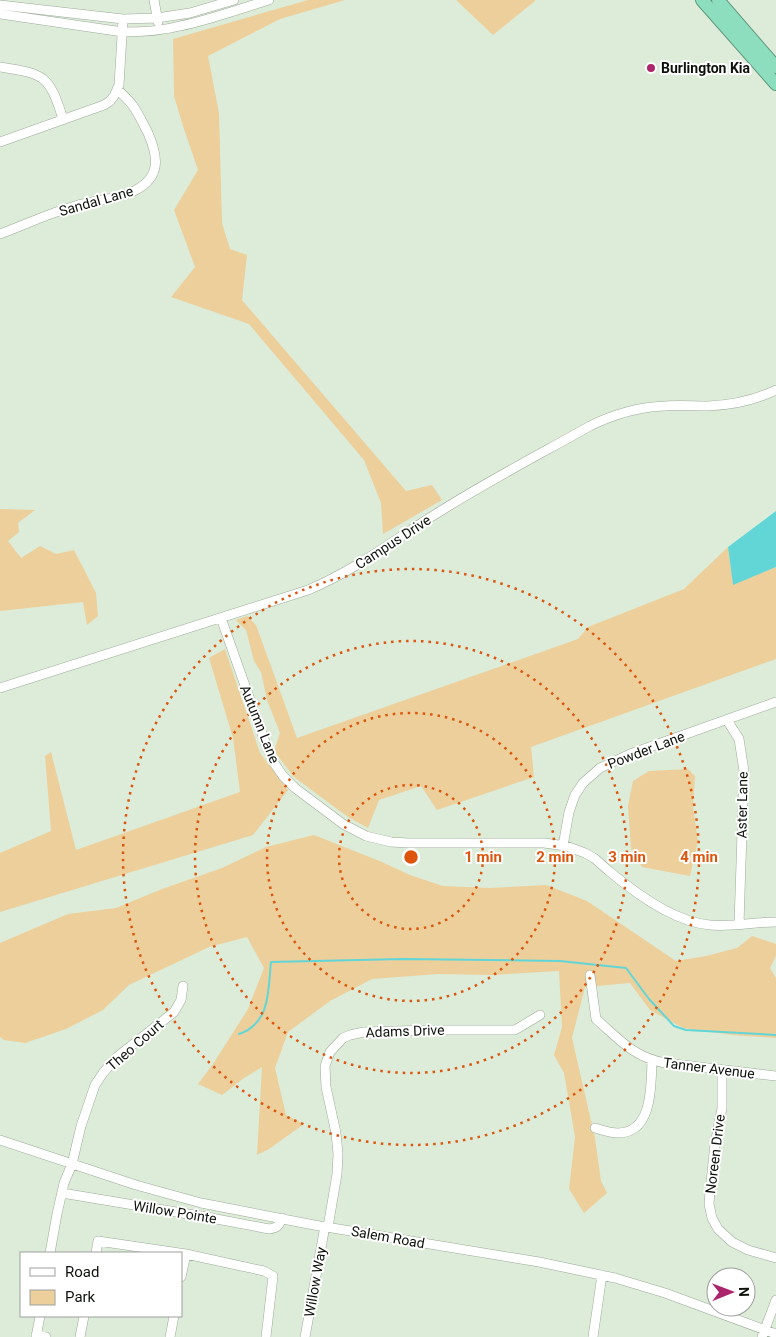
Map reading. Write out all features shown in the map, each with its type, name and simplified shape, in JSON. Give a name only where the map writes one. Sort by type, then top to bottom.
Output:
[{"type":"highway","points":[[702,0],[776,84]]},
{"type":"highway","points":[[718,0],[776,67]]},
{"type":"street","points":[[154,0],[159,30]]},
{"type":"street","points":[[0,5],[123,19],[158,18],[190,13],[234,0]]},
{"type":"street","points":[[0,14],[123,32],[159,30],[181,26],[269,0]]},
{"type":"street","points":[[0,142],[110,101],[118,89],[120,79],[123,19]]},
{"type":"street","points":[[0,67],[33,74],[45,80],[55,94],[62,119]]},
{"type":"street","name":"Sandal Lane","points":[[0,234],[72,206],[127,194],[149,180],[156,164],[153,145],[134,106],[118,89]]},
{"type":"street","name":"Campus Drive","points":[[0,688],[308,590],[333,579],[355,567],[446,508],[582,430],[612,416],[640,409],[664,406],[729,404],[776,390]]},
{"type":"street","name":"Autumn Lane","points":[[221,618],[264,742],[274,763],[295,788],[343,824],[366,836],[390,842],[524,843],[563,846],[576,849],[594,858],[635,891],[679,917],[703,924],[721,926],[776,922]]},
{"type":"street","name":"Powder Lane","points":[[563,846],[569,812],[573,801],[583,783],[594,772],[630,754],[776,702]]},
{"type":"street","name":"Aster Lane","points":[[728,720],[739,739],[744,771],[739,924]]},
{"type":"street","name":"Tanner Avenue","points":[[590,975],[596,1019],[641,1056],[665,1063],[776,1076]]},
{"type":"street","name":"Theo Court","points":[[50,1252],[64,1183],[72,1164],[90,1098],[99,1079],[117,1057],[174,1012],[181,1000],[183,986]]},
{"type":"street","name":"Adams Drive","points":[[326,1226],[337,1174],[338,1154],[336,1134],[326,1087],[325,1066],[330,1052],[343,1038],[364,1032],[516,1030],[540,1015]]},
{"type":"street","points":[[595,1128],[617,1134],[628,1132],[638,1125],[645,1115],[648,1104],[652,1060]]},
{"type":"street","name":"Noreen Drive","points":[[722,1070],[722,1108],[715,1144],[709,1204],[712,1218],[718,1229],[732,1242],[748,1250],[776,1258]]},
{"type":"street","name":"Salem Road","points":[[0,1140],[122,1181],[207,1204],[533,1261],[602,1275],[652,1289],[763,1333],[776,1334]]},
{"type":"street","name":"Willow Pointe","points":[[62,1192],[268,1229],[279,1226],[282,1218]]},
{"type":"street","name":"Willow Way","points":[[305,1337],[326,1226]]},
{"type":"street","points":[[96,1252],[98,1240],[173,1252]]},
{"type":"street","points":[[182,1253],[264,1271],[273,1276],[266,1337]]},
{"type":"street","points":[[182,1272],[186,1254]]},
{"type":"street","points":[[593,1337],[602,1275]]},
{"type":"street","points":[[763,1333],[776,1300]]},
{"type":"street","points":[[40,1317],[36,1336],[46,1337]]},
{"type":"street","points":[[80,1337],[84,1317]]},
{"type":"street","points":[[170,1337],[174,1317]]},
{"type":"green space","points":[[308,0],[345,0],[280,19],[208,56],[219,113],[222,223],[230,249],[247,255],[242,300],[406,491],[432,485],[442,500],[383,534],[381,503],[364,460],[249,324],[171,297],[195,267],[174,210],[198,170],[174,96],[173,39]]},
{"type":"green space","points":[[456,0],[535,0],[535,1],[493,35]]},
{"type":"green space","points":[[0,509],[35,510],[18,523],[19,532],[8,541],[21,558],[40,546],[56,554],[74,550],[96,593],[98,616],[87,625],[83,602],[0,611]]},
{"type":"green space","points":[[728,547],[733,584],[776,567],[776,659],[531,747],[534,777],[437,810],[421,786],[379,800],[368,828],[348,817],[294,777],[274,751],[280,733],[267,700],[261,672],[254,661],[246,630],[236,620],[247,616],[256,625],[297,738],[578,639],[588,627],[684,589]]},
{"type":"green space","points":[[225,649],[260,753],[288,790],[253,835],[0,912],[0,853],[51,831],[45,756],[51,752],[76,850],[240,792],[233,738],[209,658]]},
{"type":"green space","points":[[688,769],[695,776],[693,807],[698,841],[690,876],[642,867],[631,849],[628,806],[633,781],[649,771]]},
{"type":"green space","points":[[314,835],[410,875],[443,886],[490,888],[546,885],[587,901],[676,961],[737,948],[752,936],[776,944],[776,956],[770,968],[776,978],[776,1038],[732,1035],[683,1028],[650,1010],[630,983],[585,987],[572,1038],[595,1138],[601,1181],[607,1193],[584,1213],[569,1189],[575,1137],[564,1073],[554,1055],[562,1027],[559,971],[493,975],[438,974],[372,979],[330,1001],[288,1032],[275,1068],[286,1115],[304,1124],[269,1149],[257,1155],[262,1067],[222,1095],[198,1084],[248,1009],[264,968],[247,937],[209,947],[129,985],[103,1010],[66,1029],[25,1043],[4,1040],[0,1037],[0,943],[68,914],[116,908],[162,889],[222,868],[266,847]]},
{"type":"water","points":[[776,511],[776,567],[733,585],[728,547]]},
{"type":"waterway","points":[[239,1034],[249,1029],[262,1014],[268,994],[271,962],[403,959],[560,961],[626,968],[649,999],[674,1026],[686,1030],[776,1035]]},
{"type":"place","name":"Burlington Kia","points":[[651,68]]}]
